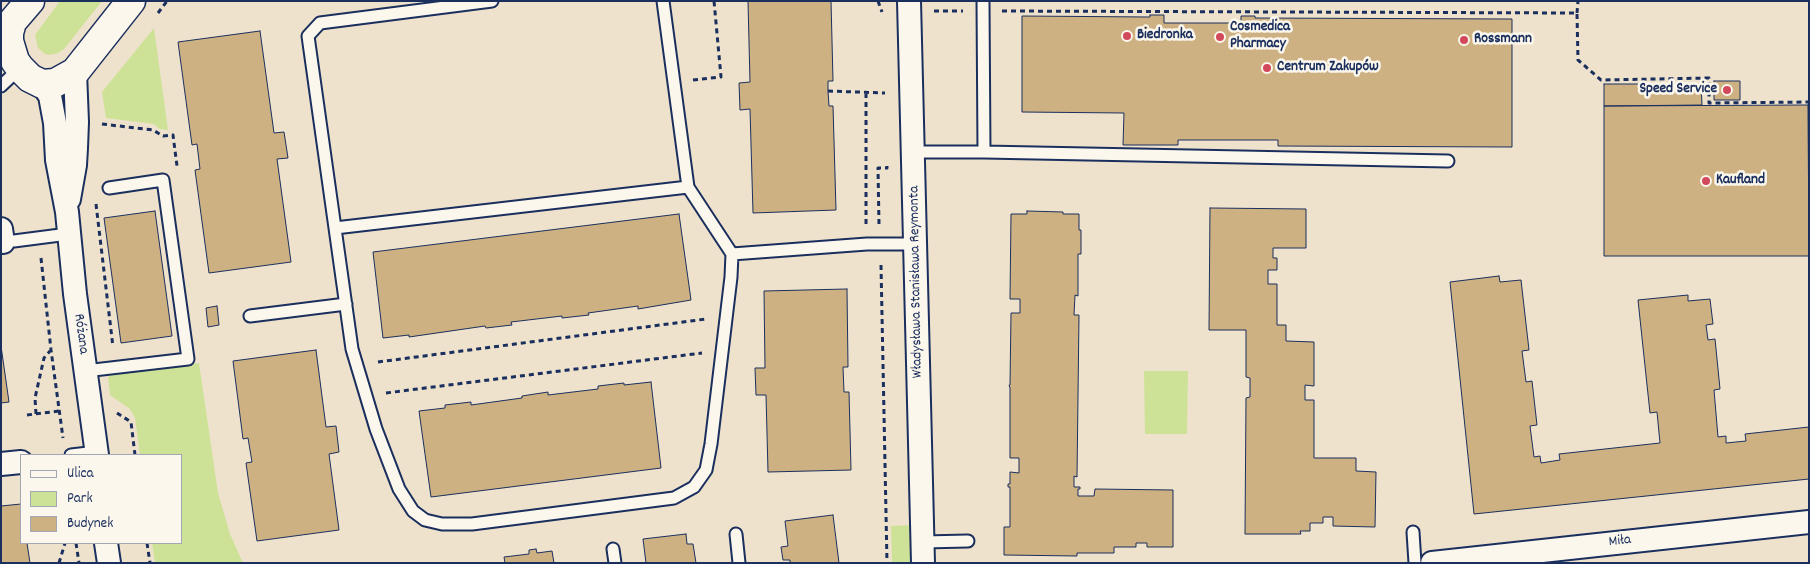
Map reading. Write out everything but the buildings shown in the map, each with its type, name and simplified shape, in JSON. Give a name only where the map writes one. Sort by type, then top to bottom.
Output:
[{"type":"street","points":[[30,1],[5,30],[15,61],[10,77],[30,78],[42,84],[55,83],[75,72],[131,1]]},
{"type":"street","name":"Władysława Stanisława Reymonta","points":[[919,6],[914,152],[923,552]]},
{"type":"street","name":"Różana","points":[[67,223],[75,165],[77,122],[75,72]]},
{"type":"street","name":"Różana","points":[[42,84],[50,96],[55,124],[57,160],[67,223],[94,370],[97,454]]},
{"type":"street","points":[[1,464],[20,462]]},
{"type":"street","name":"Miła","points":[[1432,563],[1809,522]]},
{"type":"street","points":[[106,544],[109,563]]},
{"type":"lane","points":[[492,1],[320,23],[308,36],[352,349],[376,429],[399,489],[413,512],[425,520],[442,524],[472,524],[674,498],[694,486],[706,470],[711,444],[732,254],[688,187],[663,1]]},
{"type":"lane","points":[[983,6],[984,152]]},
{"type":"lane","points":[[914,152],[1448,161]]},
{"type":"lane","points":[[94,370],[188,359],[163,180],[109,188]]},
{"type":"lane","points":[[335,228],[688,187]]},
{"type":"lane","points":[[5,238],[67,223]]},
{"type":"lane","points":[[732,254],[866,244],[916,244]]},
{"type":"lane","points":[[250,316],[346,304]]},
{"type":"lane","points":[[1413,532],[1415,563]]},
{"type":"lane","points":[[736,534],[740,563]]},
{"type":"lane","points":[[923,552],[968,541]]},
{"type":"lane","points":[[613,549],[615,563]]},
{"type":"path","points":[[152,20],[167,1]]},
{"type":"path","points":[[674,83],[721,77],[714,1]]},
{"type":"path","points":[[1578,1],[1578,60],[1601,80],[1709,78],[1709,103],[1809,102]]},
{"type":"path","points":[[919,6],[1578,13]]},
{"type":"path","points":[[828,91],[885,93]]},
{"type":"path","points":[[866,93],[866,244]]},
{"type":"path","points":[[105,125],[153,130],[163,136],[173,135]]},
{"type":"path","points":[[887,168],[878,168],[887,563]]},
{"type":"path","points":[[94,370],[114,344],[95,196]]},
{"type":"path","points":[[357,365],[726,317]]},
{"type":"path","points":[[36,414],[34,398],[44,358],[50,350]]},
{"type":"path","points":[[366,395],[722,350]]},
{"type":"path","points":[[27,415],[59,411]]},
{"type":"path","points":[[115,411],[131,422],[135,454]]},
{"type":"path","points":[[59,563],[65,544]]},
{"type":"path","points":[[76,544],[79,563]]},
{"type":"path","points":[[147,544],[150,563]]},
{"type":"green space","points":[[60,1],[102,1],[64,49],[58,53],[45,54],[38,48],[35,35]]},
{"type":"green space","points":[[154,28],[168,130],[160,129],[154,124],[106,118],[102,92]]},
{"type":"green space","points":[[199,363],[218,493],[230,534],[243,563],[155,563],[152,544],[182,544],[182,454],[140,454],[135,418],[130,409],[110,395],[108,377],[114,374]]},
{"type":"green space","points":[[1144,371],[1188,371],[1187,434],[1145,434]]},
{"type":"green space","points":[[911,525],[912,563],[892,563],[891,526]]},
{"type":"place","name":"Biedronka","points":[[1127,36]]},
{"type":"place","name":"Cosmedica Pharmacy","points":[[1220,37]]},
{"type":"place","name":"Rossmann","points":[[1464,40]]},
{"type":"place","name":"Centrum Zakupów","points":[[1267,68]]},
{"type":"place","name":"Speed Service","points":[[1727,90]]},
{"type":"place","name":"Kaufland","points":[[1706,181]]}]
